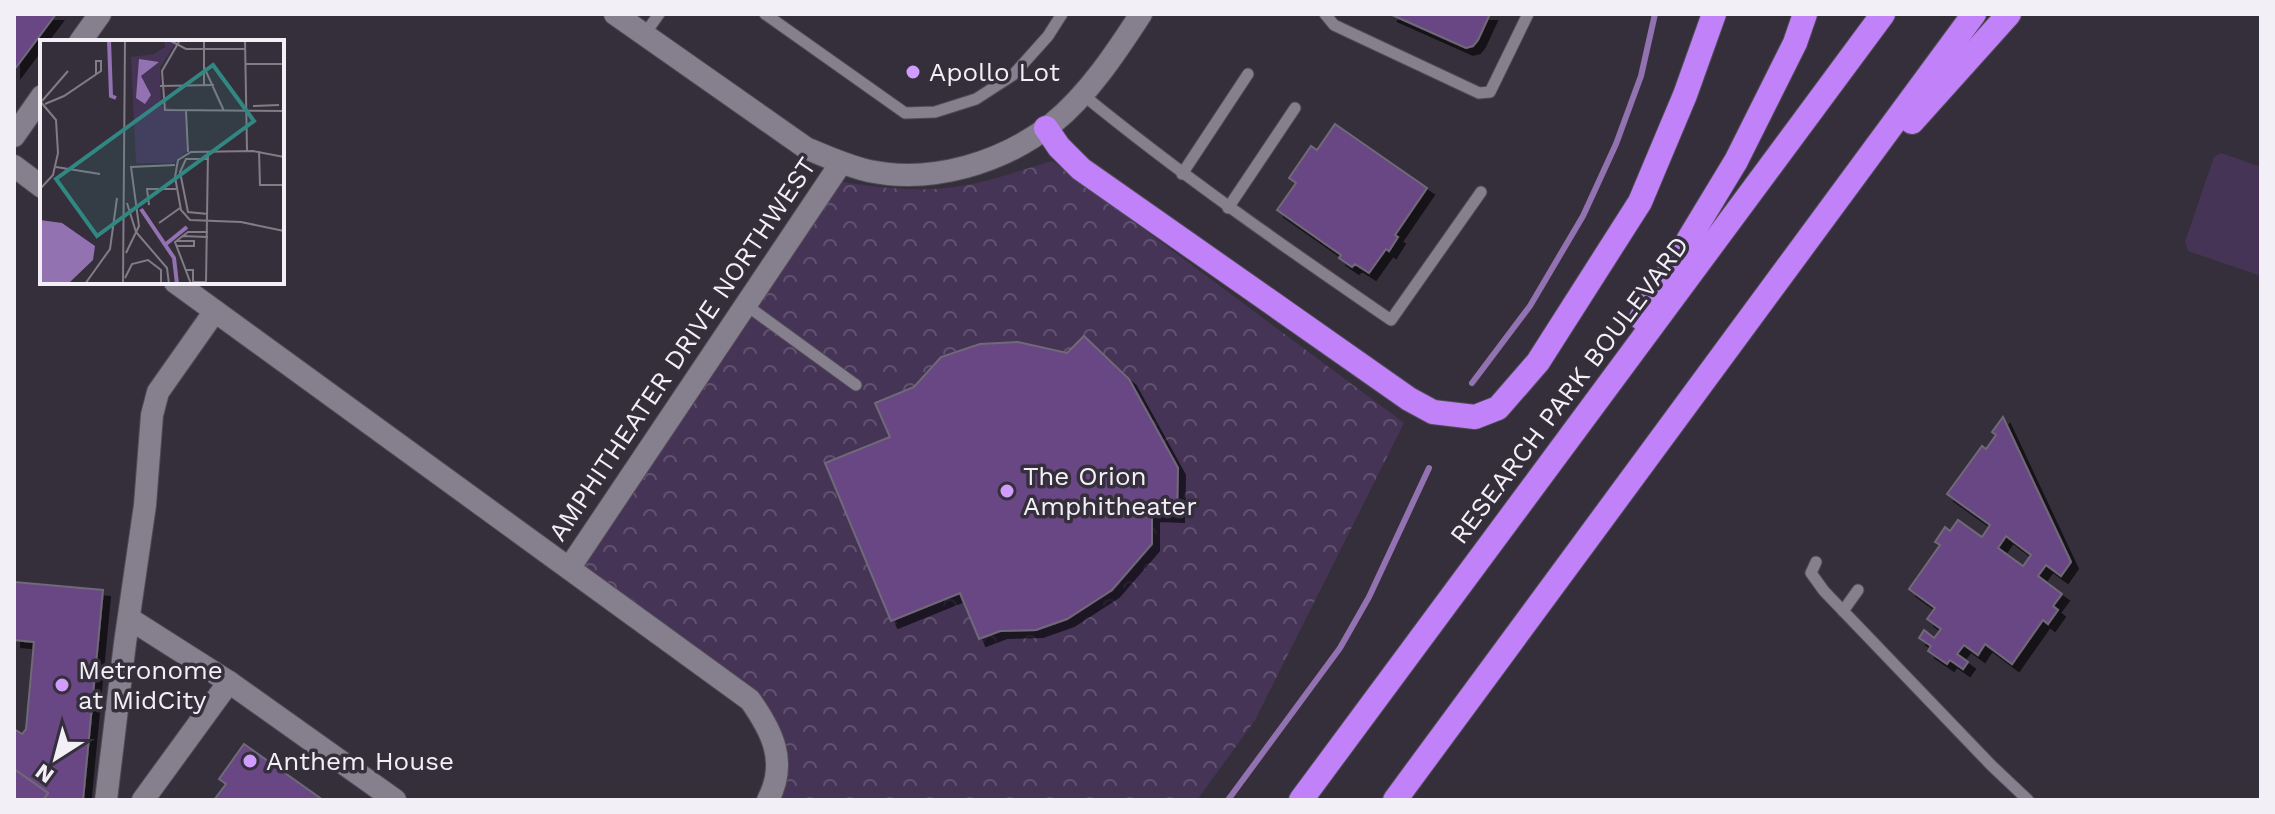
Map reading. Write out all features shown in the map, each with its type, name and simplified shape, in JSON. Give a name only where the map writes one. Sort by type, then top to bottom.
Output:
[{"type":"highway","points":[[1046,128],[1059,147],[1081,169],[1409,399],[1433,412],[1475,417],[1498,408],[1538,362],[1640,202],[1685,95],[1714,14]]},
{"type":"highway","points":[[1578,424],[1736,161],[1795,43],[1805,14]]},
{"type":"highway","name":"RESEARCH PARK BOULEVARD","points":[[1301,800],[1883,14]]},
{"type":"highway","points":[[1395,800],[1974,14]]},
{"type":"highway","points":[[1825,219],[2009,14]]},
{"type":"street","points":[[81,40],[100,14]]},
{"type":"street","points":[[615,14],[806,148],[841,163],[881,173],[933,173],[957,168],[1003,153],[1046,128],[1082,94],[1141,14]]},
{"type":"street","points":[[14,136],[40,99]]},
{"type":"street","name":"AMPHITHEATER DRIVE NORTHWEST","points":[[570,567],[841,163]]},
{"type":"street","points":[[14,166],[40,186]]},
{"type":"street","points":[[178,284],[750,700],[768,726],[778,757],[774,788],[768,800]]},
{"type":"street","points":[[106,800],[145,505],[152,415],[158,392],[215,311]]},
{"type":"street","points":[[130,619],[229,682],[395,800]]},
{"type":"street","points":[[143,800],[229,682]]},
{"type":"lane","points":[[644,35],[659,14]]},
{"type":"lane","points":[[765,14],[905,113],[935,112],[976,99],[1013,75],[1048,36],[1062,14]]},
{"type":"lane","points":[[1325,14],[1334,25],[1479,93],[1490,92],[1528,14]]},
{"type":"lane","points":[[1182,174],[1248,74]]},
{"type":"lane","points":[[1082,94],[1228,208],[1391,320],[1481,192]]},
{"type":"lane","points":[[1228,208],[1295,108]]},
{"type":"lane","points":[[746,305],[856,385]]},
{"type":"lane","points":[[1816,562],[1811,573],[1824,591],[2028,800]]},
{"type":"lane","points":[[1843,611],[1858,590]]},
{"type":"green space","points":[[2221,153],[2261,167],[2261,276],[2188,251],[2185,242],[2214,157]]},
{"type":"green space","points":[[1052,161],[1404,423],[1255,720],[1197,800],[768,800],[768,726],[570,567],[842,182],[898,189],[955,187],[980,183]]},
{"type":"building","points":[[14,14],[56,14],[14,70]]},
{"type":"building","points":[[1390,14],[1490,14],[1478,40],[1466,48]]},
{"type":"building","points":[[1335,124],[1427,188],[1395,235],[1398,237],[1389,251],[1386,249],[1369,273],[1355,264],[1352,267],[1339,258],[1341,255],[1277,210],[1296,183],[1289,178],[1311,146],[1317,150]]},
{"type":"building","name":"The Orion Amphitheater","points":[[1084,336],[1129,379],[1178,468],[1177,515],[1152,514],[1152,544],[1112,590],[1067,619],[1036,630],[1000,631],[979,639],[960,593],[891,621],[825,463],[890,437],[875,403],[914,387],[941,357],[980,344],[1018,342],[1067,353]]},
{"type":"building","points":[[2003,417],[2071,562],[2061,576],[2046,565],[2038,576],[2062,594],[2053,606],[2058,610],[2048,624],[2043,620],[2012,664],[1985,644],[1978,655],[1964,645],[1957,654],[1968,662],[1963,669],[1950,660],[1947,664],[1928,651],[1931,646],[1919,638],[1924,630],[1934,638],[1941,629],[1927,619],[1935,608],[1909,589],[1940,545],[1935,542],[1945,527],[1950,531],[1958,520],[1982,537],[1990,525],[1947,494],[1982,446],[1986,449],[1996,435],[1992,432]],"holes":[[[2006,536],[2031,555],[2023,566],[1998,548]]]},
{"type":"building","name":"Metronome at MidCity","points":[[14,582],[103,590],[83,800],[43,800],[48,793],[14,769],[14,729],[22,734],[26,729],[34,642],[14,640]]},
{"type":"building","name":"Anthem House","points":[[244,744],[323,800],[214,800],[226,784],[219,779]]},
{"type":"building","points":[[14,769],[48,793],[43,800],[14,800]]},
{"type":"waterway","points":[[1472,383],[1530,306],[1583,216],[1616,144],[1641,76],[1655,14]]},
{"type":"waterway","points":[[1228,800],[1340,648],[1369,597],[1429,468]]},
{"type":"place","name":"Apollo Lot","points":[[913,72]]},
{"type":"place","name":"The Orion Amphitheater","points":[[1007,491]]},
{"type":"place","name":"Metronome at MidCity","points":[[62,685]]},
{"type":"place","name":"Anthem House","points":[[250,761]]}]
